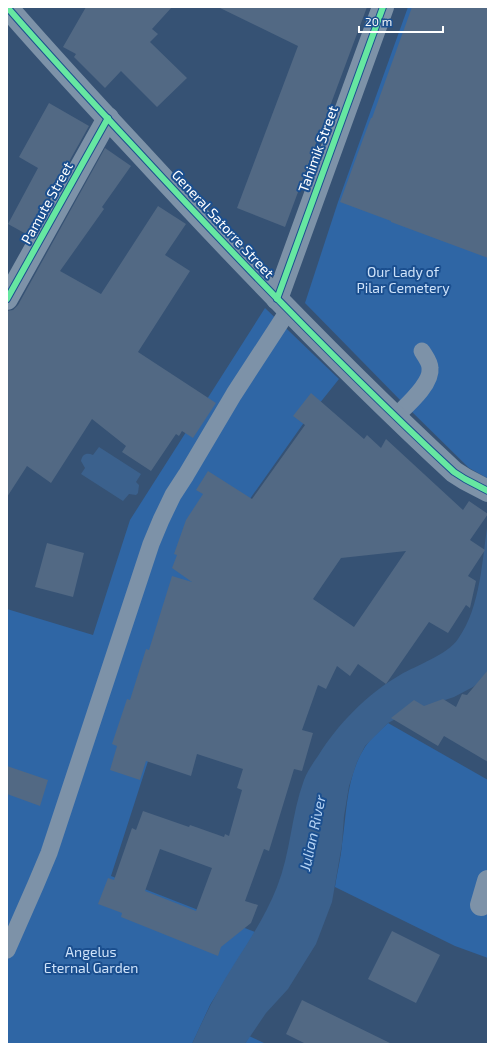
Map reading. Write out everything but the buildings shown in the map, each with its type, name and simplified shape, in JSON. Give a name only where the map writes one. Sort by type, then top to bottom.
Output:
[{"type":"street","name":"General Satorre Street","points":[[7,7],[194,212],[282,305],[454,472],[482,488]]},
{"type":"street","name":"Tahimik Street","points":[[282,305],[383,7]]},
{"type":"street","name":"Pamute Street","points":[[7,300],[108,118]]},
{"type":"street","points":[[481,905],[488,882]]},
{"type":"lane","points":[[7,950],[49,853],[151,544],[161,520],[173,495],[219,419],[282,305]]},
{"type":"lane","points":[[396,416],[426,384],[430,377],[430,368],[422,351]]},
{"type":"green space","name":"Our Lady of Pilar Cemetery","points":[[408,7],[488,7],[487,478],[469,468],[305,303],[338,202]]},
{"type":"green space","name":"Angelus Eternal Garden","points":[[265,308],[339,379],[303,424],[218,544],[111,876],[255,932],[210,1005],[192,1044],[7,1044],[7,609],[93,635],[130,520]]},
{"type":"green space","points":[[388,723],[488,780],[488,958],[455,946],[335,887],[341,855],[348,794],[354,770],[365,747]]},
{"type":"green space","points":[[249,1036],[266,1044],[245,1044]]},
{"type":"water","points":[[99,447],[141,474],[136,482],[139,485],[138,493],[136,495],[129,494],[123,501],[81,474],[85,468],[81,461],[82,457],[87,454],[93,455]]},
{"type":"water","name":"Julian River","points":[[488,521],[488,676],[473,687],[454,697],[409,712],[388,723],[365,746],[357,762],[349,786],[344,816],[342,844],[332,902],[316,944],[288,989],[266,1013],[245,1044],[192,1044],[227,975],[257,928],[273,897],[282,874],[296,807],[308,771],[344,721],[376,691],[400,675],[447,650],[458,639],[466,626],[476,598]]},
{"type":"cycle path","points":[[7,7],[174,191],[331,354],[454,472],[488,491]]},
{"type":"cycle path","points":[[277,299],[383,7]]},
{"type":"cycle path","points":[[7,299],[108,118]]}]
